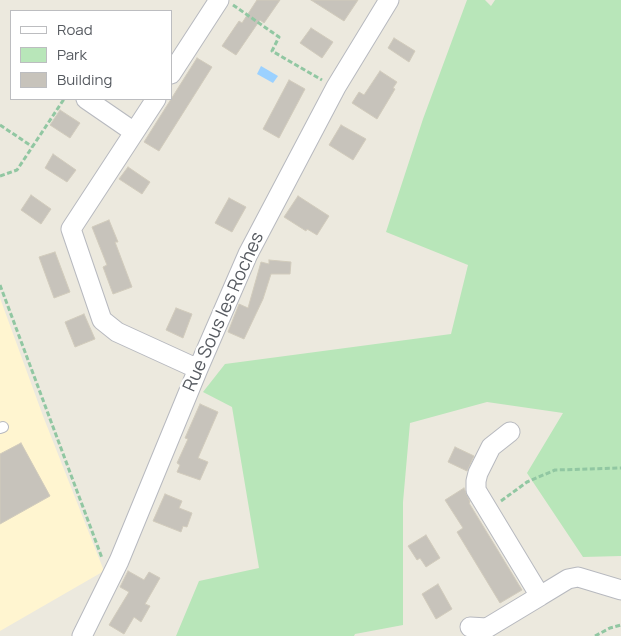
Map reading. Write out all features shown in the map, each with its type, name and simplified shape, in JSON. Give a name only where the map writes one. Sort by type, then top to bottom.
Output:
[{"type":"street","points":[[172,72],[218,0]]},
{"type":"street","name":"Rue Sous les Roches","points":[[82,636],[112,576],[248,254],[336,87],[389,0]]},
{"type":"street","points":[[87,100],[134,132]]},
{"type":"street","points":[[155,100],[71,229],[102,320],[117,332],[198,369]]},
{"type":"street","points":[[510,432],[491,447],[478,473],[476,490],[540,596]]},
{"type":"street","points":[[470,627],[487,628],[568,579],[578,577],[621,590]]},
{"type":"path","points":[[225,0],[279,37],[272,51],[336,87]]},
{"type":"path","points":[[0,176],[17,170],[63,100]]},
{"type":"path","points":[[0,126],[33,147]]},
{"type":"path","points":[[0,285],[101,555],[112,576]]},
{"type":"path","points":[[488,510],[527,482],[555,470],[621,468]]},
{"type":"path","points":[[595,636],[610,628],[621,625]]},
{"type":"shaded area","points":[[0,298],[43,416],[104,571],[0,631]]},
{"type":"green space","points":[[467,0],[485,0],[491,6],[495,0],[621,0],[621,556],[583,557],[527,473],[563,413],[487,402],[410,423],[403,502],[403,625],[355,634],[354,636],[176,636],[199,581],[259,568],[232,407],[203,392],[225,364],[451,334],[468,265],[386,232],[423,119]]},
{"type":"water","points":[[261,66],[278,76],[273,83],[257,74]]},
{"type":"building","points":[[257,0],[280,0],[264,23],[260,20],[236,55],[222,46],[239,21],[242,23]]},
{"type":"building","points":[[311,0],[358,0],[344,21]]},
{"type":"building","points":[[311,28],[333,42],[322,58],[300,43]]},
{"type":"building","points":[[394,38],[415,51],[409,62],[388,48]]},
{"type":"building","points":[[197,58],[212,67],[159,151],[144,142]]},
{"type":"building","points":[[380,71],[397,82],[393,88],[395,89],[377,119],[352,103],[359,92],[364,95]]},
{"type":"building","points":[[289,80],[305,89],[279,138],[263,129]]},
{"type":"building","points":[[60,110],[80,123],[70,138],[50,125]]},
{"type":"building","points":[[341,125],[366,139],[353,160],[329,145]]},
{"type":"building","points":[[53,154],[76,170],[67,182],[45,168]]},
{"type":"building","points":[[128,167],[150,182],[142,194],[119,179]]},
{"type":"building","points":[[31,195],[51,209],[41,224],[21,210]]},
{"type":"building","points":[[298,196],[329,216],[317,235],[307,229],[306,231],[284,217]]},
{"type":"building","points":[[229,198],[246,207],[232,232],[215,223]]},
{"type":"building","points":[[109,220],[132,287],[113,294],[103,267],[107,265],[92,227]]},
{"type":"building","points":[[55,252],[70,292],[54,298],[39,257]]},
{"type":"building","points":[[269,260],[291,262],[290,274],[271,274],[263,299],[244,339],[228,332],[239,304],[248,308],[261,262],[269,264]]},
{"type":"building","points":[[176,308],[192,314],[183,338],[166,330]]},
{"type":"building","points":[[84,314],[95,339],[75,347],[65,322]]},
{"type":"building","points":[[200,404],[218,412],[198,458],[208,462],[200,480],[177,472],[180,465],[177,463],[188,439],[185,438]]},
{"type":"building","points":[[21,443],[50,496],[0,524],[0,454]]},
{"type":"building","points":[[455,447],[474,456],[467,471],[448,462]]},
{"type":"building","points":[[464,488],[469,503],[522,590],[500,603],[457,532],[463,528],[445,500]]},
{"type":"building","points":[[165,494],[182,501],[179,508],[192,513],[187,527],[183,526],[181,532],[153,521]]},
{"type":"building","points":[[426,535],[440,558],[426,567],[420,558],[417,560],[408,546]]},
{"type":"building","points":[[128,571],[144,580],[149,572],[160,578],[145,604],[150,606],[141,622],[134,617],[124,634],[109,625],[129,592],[120,587]]},
{"type":"building","points":[[438,584],[452,609],[436,619],[422,594]]}]
